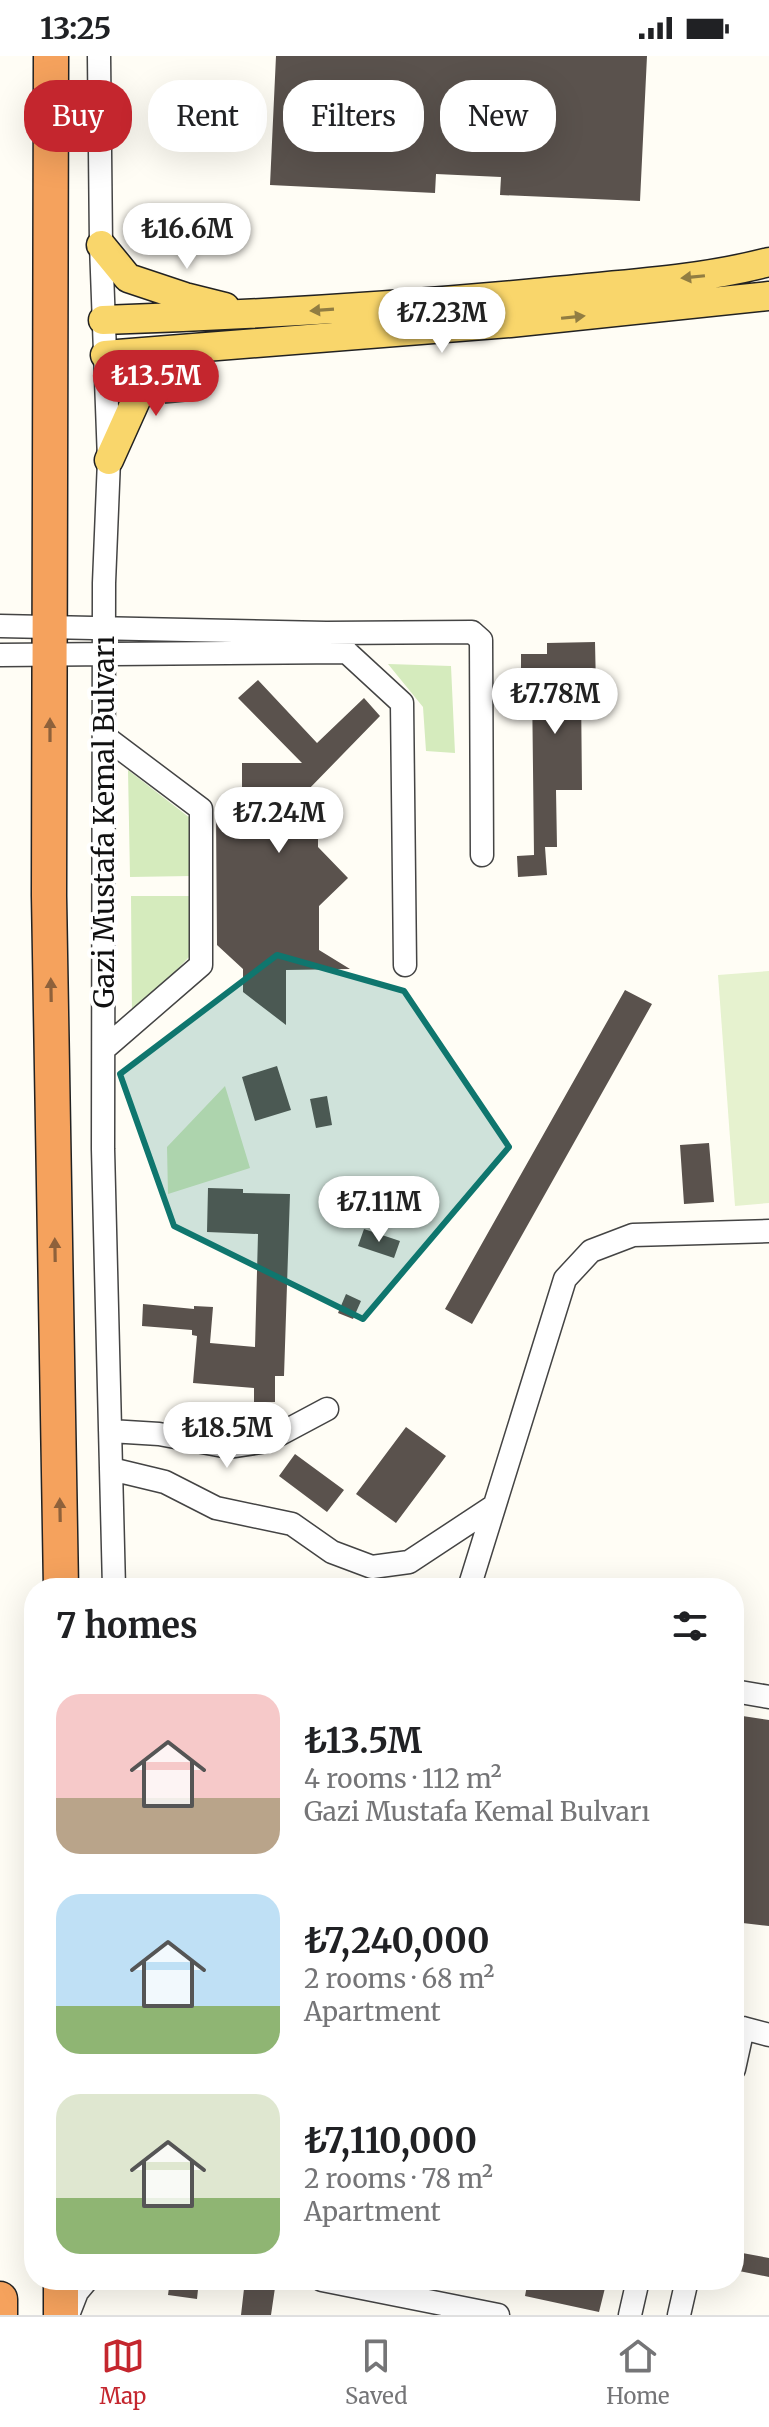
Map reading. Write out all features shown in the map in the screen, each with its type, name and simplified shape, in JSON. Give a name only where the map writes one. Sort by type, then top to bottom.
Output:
[{"type":"highway","name":"Gazi Mustafa Kemal Bulvarı","points":[[51,56],[49,896],[61,1578]]},
{"type":"highway","points":[[61,2290],[61,2315]]},
{"type":"highway","points":[[0,2299],[0,2315]]},
{"type":"main road","points":[[101,245],[128,278],[185,297],[261,315]]},
{"type":"main road","points":[[103,320],[261,315],[468,299],[721,274],[769,262]]},
{"type":"main road","points":[[105,355],[510,323],[769,296]]},
{"type":"main road","points":[[109,460],[150,369],[172,351]]},
{"type":"street","name":"Gazi Mustafa Kemal Bulvarı","points":[[99,56],[101,245],[109,460],[104,626],[103,1149],[114,1578]]},
{"type":"street","points":[[0,626],[104,655],[347,652]]},
{"type":"street","points":[[0,655],[104,626],[326,633],[472,632],[481,640],[482,855]]},
{"type":"street","points":[[326,633],[402,703],[405,965]]},
{"type":"street","points":[[104,736],[201,809],[201,965],[104,1049]]},
{"type":"street","points":[[472,1578],[565,1279],[591,1251],[633,1235],[769,1231]]},
{"type":"street","points":[[110,1431],[159,1434],[229,1447],[267,1441],[327,1409]]},
{"type":"street","points":[[111,1469],[165,1482],[216,1508],[292,1524],[332,1552],[372,1567],[409,1562],[494,1506]]},
{"type":"street","points":[[744,1693],[769,1697]]},
{"type":"street","points":[[744,2030],[769,2035]]},
{"type":"street","points":[[68,2315],[79,2290]]},
{"type":"street","points":[[630,2315],[636,2290]]},
{"type":"street","points":[[679,2315],[685,2290]]},
{"type":"street","points":[[436,2291],[458,2311],[498,2315]]},
{"type":"highlighted area","points":[[277,955],[404,991],[509,1147],[363,1319],[174,1226],[120,1074]]},
{"type":"green space","points":[[388,664],[451,666],[455,753],[426,751],[423,707]]},
{"type":"green space","points":[[128,770],[190,818],[191,876],[130,877]]},
{"type":"green space","points":[[131,896],[191,896],[189,957],[132,1017]]},
{"type":"green space","points":[[769,971],[769,1203],[735,1206],[718,975]]},
{"type":"green space","points":[[225,1086],[250,1168],[168,1194],[167,1147]]},
{"type":"building","points":[[276,56],[647,56],[640,201],[500,195],[501,177],[436,174],[435,193],[270,185]]},
{"type":"building","points":[[181,366],[185,402],[165,404],[163,383]]},
{"type":"building","points":[[595,642],[596,688],[581,688],[582,790],[556,790],[557,847],[545,847],[547,875],[518,877],[517,856],[534,855],[532,683],[521,683],[521,654],[547,654],[547,643]]},
{"type":"building","points":[[258,680],[317,743],[364,698],[380,716],[305,793],[318,807],[318,847],[348,878],[319,906],[319,950],[350,969],[286,970],[286,1025],[243,992],[243,969],[217,945],[216,813],[242,791],[242,763],[302,763],[238,698]]},
{"type":"building","points":[[625,990],[652,1004],[472,1324],[445,1309]]},
{"type":"building","points":[[277,1066],[291,1110],[255,1121],[242,1077]]},
{"type":"building","points":[[327,1096],[332,1125],[316,1128],[310,1099]]},
{"type":"building","points":[[709,1143],[714,1202],[684,1204],[680,1145]]},
{"type":"building","points":[[208,1188],[243,1189],[243,1193],[290,1194],[284,1376],[275,1376],[275,1402],[254,1402],[254,1388],[193,1383],[197,1336],[192,1335],[192,1330],[142,1326],[143,1304],[194,1309],[194,1306],[213,1307],[210,1343],[255,1347],[258,1234],[207,1232]]},
{"type":"building","points":[[364,1229],[400,1241],[394,1258],[358,1246]]},
{"type":"building","points":[[346,1294],[361,1301],[353,1319],[338,1313]]},
{"type":"building","points":[[406,1427],[446,1456],[396,1523],[356,1494]]},
{"type":"building","points":[[295,1454],[344,1490],[327,1512],[279,1476]]},
{"type":"building","points":[[744,1716],[769,1720],[769,1926],[744,1923]]},
{"type":"building","points":[[744,2253],[769,2258],[769,2277],[744,2272]]},
{"type":"building","points":[[169,2290],[198,2290],[197,2299],[168,2295]]},
{"type":"building","points":[[244,2290],[275,2290],[271,2315],[241,2315]]},
{"type":"building","points":[[526,2290],[604,2290],[599,2312],[525,2296]]}]
